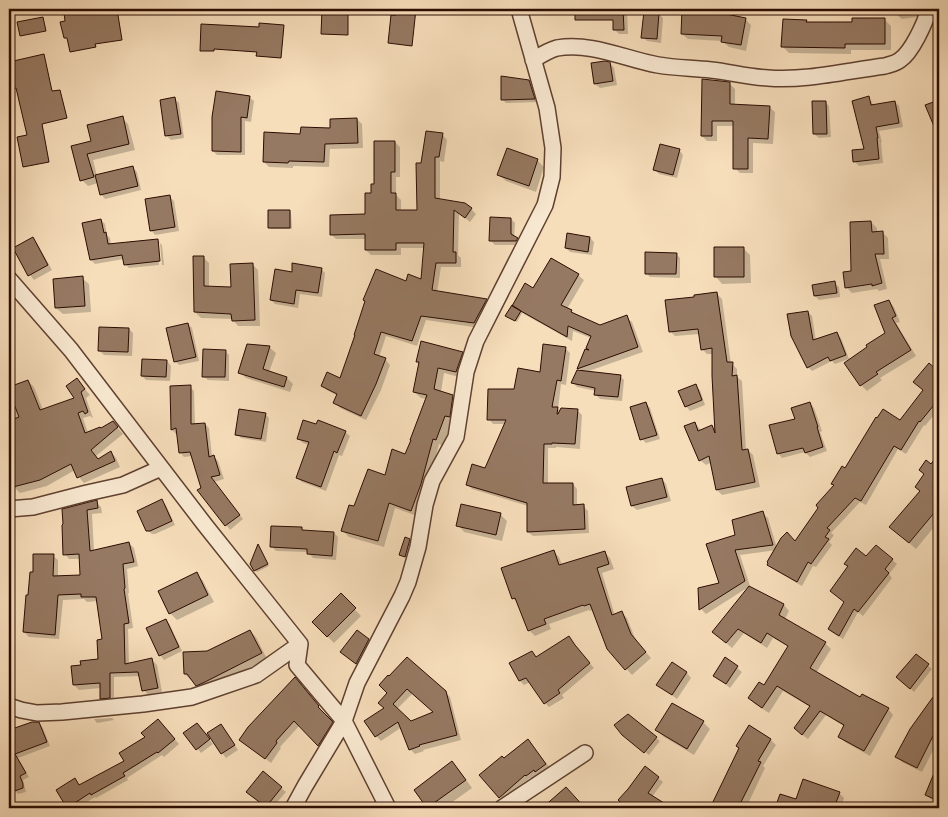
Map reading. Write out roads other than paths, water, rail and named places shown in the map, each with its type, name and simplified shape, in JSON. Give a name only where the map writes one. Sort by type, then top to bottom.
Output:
[{"type":"street","points":[[293,808],[344,721],[357,683],[408,582],[418,547],[425,505],[432,481],[456,437],[466,372],[476,341],[545,205],[552,178],[553,148],[547,108],[519,9]]},
{"type":"street","points":[[533,60],[556,49],[575,47],[610,52],[658,65],[711,70],[746,76],[778,78],[815,76],[896,63],[907,54],[925,22],[928,9]]},
{"type":"street","points":[[9,279],[71,350],[205,525],[300,644],[297,665],[344,721],[388,808]]},
{"type":"street","points":[[9,509],[33,507],[123,486],[161,468]]},
{"type":"street","points":[[9,706],[37,713],[62,712],[192,697],[256,675],[300,644]]},
{"type":"street","points":[[502,808],[585,753]]}]
